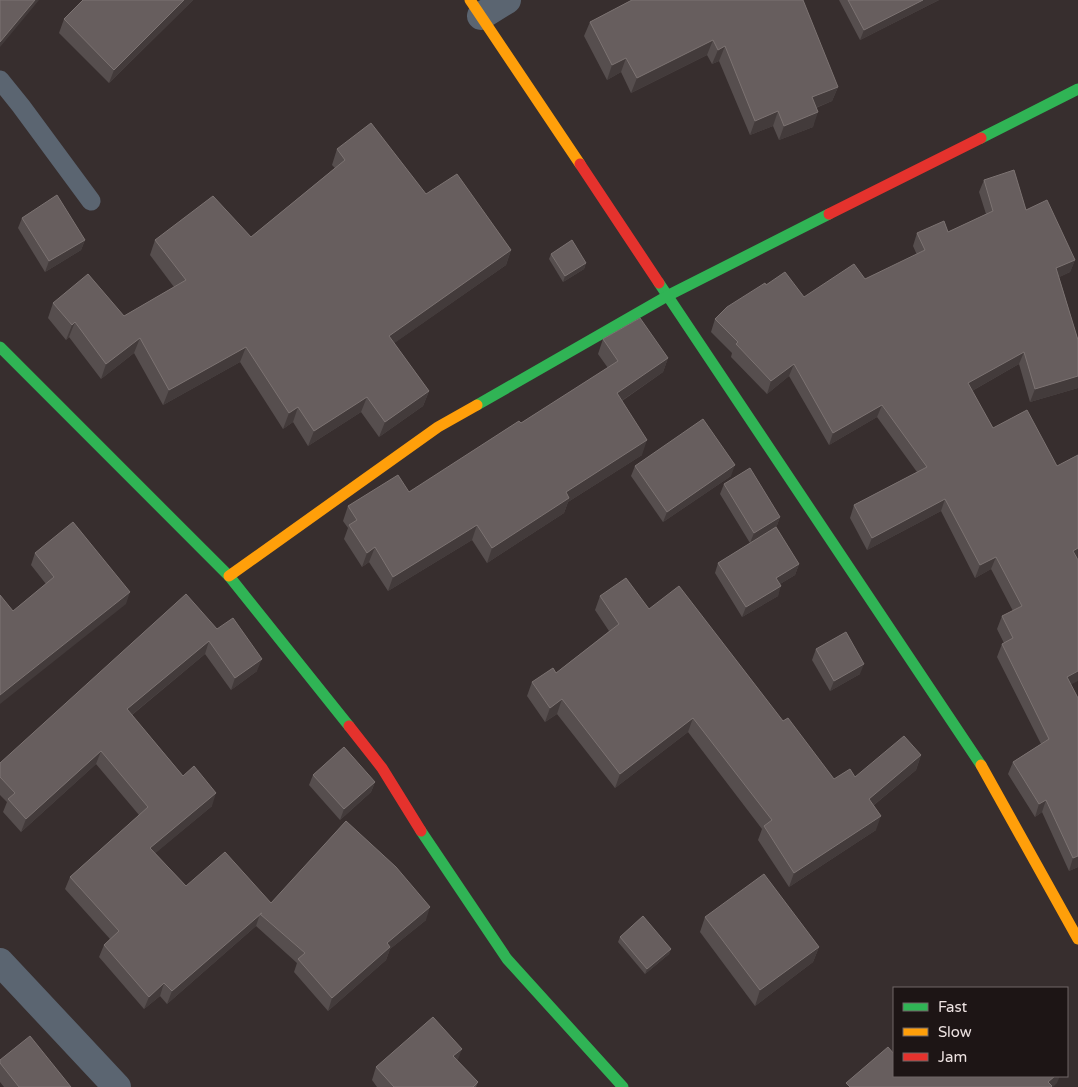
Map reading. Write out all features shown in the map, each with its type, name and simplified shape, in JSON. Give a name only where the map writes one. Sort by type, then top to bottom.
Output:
[{"type":"street","points":[[507,0],[476,8],[669,295],[839,554],[990,777],[1078,940]]},
{"type":"street","points":[[228,576],[438,427],[669,295],[1078,89]]},
{"type":"street","points":[[0,347],[228,576],[382,768],[439,859],[507,959],[623,1087]]},
{"type":"street","points":[[0,962],[117,1087]]},
{"type":"lane","points":[[0,80],[91,201]]},
{"type":"building","points":[[0,0],[35,0],[0,42]]},
{"type":"building","points":[[83,0],[184,0],[114,70],[64,19]]},
{"type":"building","points":[[632,0],[803,0],[838,87],[812,97],[818,112],[784,126],[778,111],[755,121],[725,46],[718,50],[713,40],[637,78],[626,58],[612,65],[590,22]]},
{"type":"building","points":[[848,0],[923,0],[864,30]]},
{"type":"building","points":[[371,123],[426,194],[457,174],[511,250],[389,336],[429,391],[385,422],[367,397],[314,431],[298,407],[289,413],[246,347],[169,390],[140,338],[106,364],[75,322],[72,325],[53,303],[88,274],[124,316],[186,280],[155,240],[213,196],[251,237],[345,160],[337,149]]},
{"type":"building","points":[[1014,170],[1026,210],[1047,200],[1075,260],[1056,268],[1078,340],[1078,376],[1035,389],[1024,352],[968,383],[993,428],[1027,410],[1057,466],[1078,455],[1078,548],[1073,551],[1078,560],[1078,671],[1067,677],[1078,698],[1078,856],[1073,858],[1046,800],[1039,804],[1013,762],[1049,739],[1002,644],[1013,638],[1002,616],[1022,606],[996,557],[980,565],[945,499],[872,538],[854,505],[927,467],[882,405],[833,433],[794,364],[771,381],[736,344],[738,342],[715,319],[727,307],[785,272],[804,297],[854,264],[865,279],[925,250],[917,233],[944,221],[948,232],[993,211],[984,180]]},
{"type":"building","points":[[57,195],[85,240],[49,261],[22,218]]},
{"type":"building","points":[[572,240],[586,263],[565,276],[551,254]]},
{"type":"building","points":[[640,318],[668,358],[617,393],[647,440],[566,492],[569,498],[492,548],[477,525],[393,577],[375,547],[367,553],[349,525],[357,520],[348,506],[398,475],[409,492],[519,421],[521,423],[618,361],[603,339]]},
{"type":"building","points":[[703,419],[735,465],[667,512],[635,466]]},
{"type":"building","points":[[750,468],[780,517],[754,533],[724,484]]},
{"type":"building","points":[[73,522],[130,592],[0,695],[0,595],[13,611],[54,577],[35,553]]},
{"type":"building","points":[[776,527],[799,564],[776,578],[781,586],[746,607],[718,563]]},
{"type":"building","points":[[626,578],[649,609],[679,586],[783,721],[788,718],[834,779],[850,769],[855,777],[904,736],[921,755],[869,799],[881,816],[794,873],[764,826],[772,820],[693,718],[620,774],[562,699],[550,708],[532,682],[553,668],[556,673],[619,624],[600,596]]},
{"type":"building","points":[[186,594],[217,629],[233,618],[262,659],[235,678],[209,641],[127,709],[183,776],[194,766],[216,793],[150,848],[186,886],[225,852],[271,903],[346,821],[396,867],[430,907],[387,943],[390,947],[332,998],[298,959],[305,953],[260,914],[172,991],[164,983],[149,997],[104,945],[119,931],[70,877],[148,807],[101,751],[26,819],[8,799],[15,793],[0,777],[0,763]]},
{"type":"building","points":[[846,632],[864,664],[834,681],[816,649]]},
{"type":"building","points":[[344,747],[375,782],[344,809],[313,775]]},
{"type":"building","points":[[764,874],[819,947],[760,990],[705,917]]},
{"type":"building","points":[[643,916],[671,949],[647,969],[620,937]]},
{"type":"building","points":[[433,1017],[462,1049],[453,1056],[478,1082],[473,1087],[394,1087],[376,1067]]},
{"type":"building","points":[[30,1036],[71,1087],[19,1087],[0,1063],[0,1060]]},
{"type":"building","points":[[888,1047],[893,1053],[893,1077],[1054,1077],[1048,1082],[1051,1087],[850,1087],[846,1083]]},
{"type":"traffic: fast","points":[[981,138],[1078,89]]},
{"type":"traffic: fast","points":[[477,405],[669,295],[829,214]]},
{"type":"traffic: fast","points":[[659,283],[981,765]]},
{"type":"traffic: fast","points":[[0,347],[229,576],[349,726]]},
{"type":"traffic: fast","points":[[421,831],[507,959],[623,1087]]},
{"type":"traffic: slow","points":[[470,0],[580,164]]},
{"type":"traffic: slow","points":[[229,576],[438,427],[477,405]]},
{"type":"traffic: slow","points":[[981,765],[1078,939]]},
{"type":"traffic: jam","points":[[829,214],[981,138]]},
{"type":"traffic: jam","points":[[580,164],[659,283]]},
{"type":"traffic: jam","points":[[349,726],[382,768],[421,831]]}]
